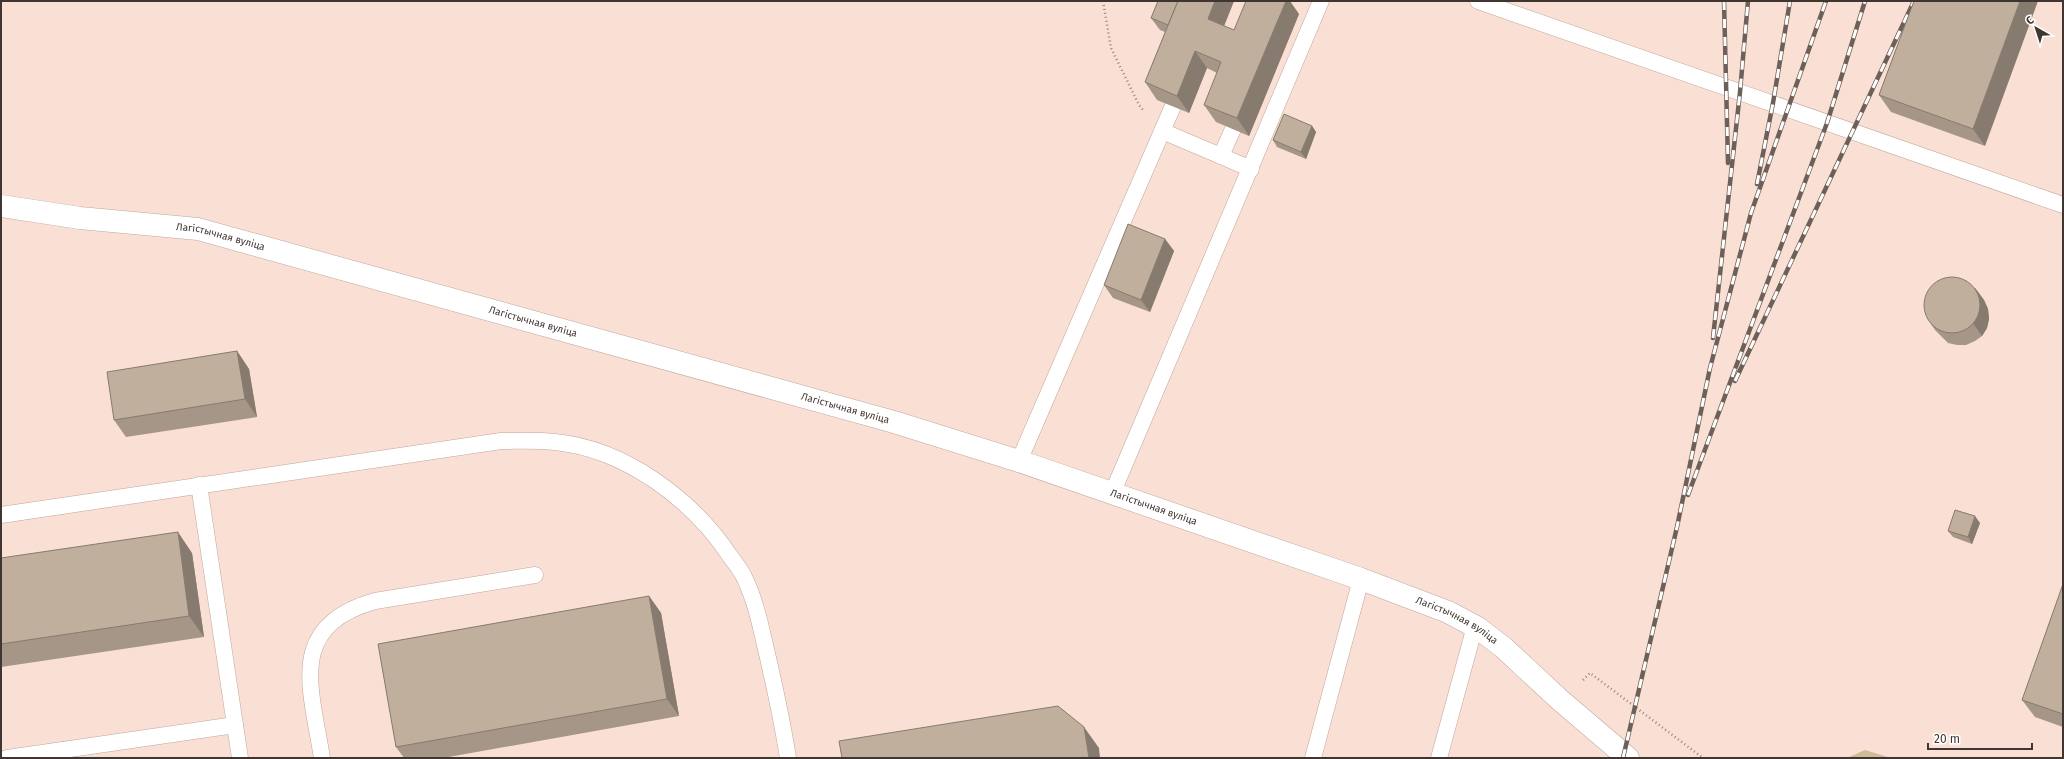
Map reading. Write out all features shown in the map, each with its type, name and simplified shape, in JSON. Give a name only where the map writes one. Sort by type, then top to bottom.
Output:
[{"type":"street","name":"Лагістычная вуліца","points":[[1,206],[80,218],[198,229],[894,422],[1018,461],[1361,579],[1448,612],[1475,626],[1504,648],[1560,700],[1628,758]]},
{"type":"lane","points":[[1112,494],[1321,1]]},
{"type":"lane","points":[[1478,1],[2063,205]]},
{"type":"lane","points":[[1018,461],[1173,106]]},
{"type":"lane","points":[[1221,156],[1233,129]]},
{"type":"lane","points":[[1162,131],[1251,169]]},
{"type":"lane","points":[[1,514],[500,441],[556,442],[591,450],[624,463],[660,484],[692,510],[721,543],[745,578],[758,614],[775,685],[788,758]]},
{"type":"lane","points":[[199,485],[240,758]]},
{"type":"lane","points":[[322,758],[309,672],[312,651],[322,631],[338,616],[356,606],[375,601],[535,575]]},
{"type":"lane","points":[[1313,758],[1361,579]]},
{"type":"lane","points":[[1439,758],[1475,626]]},
{"type":"lane","points":[[7,758],[64,754],[235,725]]},
{"type":"path","points":[[1103,1],[1111,48],[1139,105],[1162,131]]},
{"type":"path","points":[[1560,700],[1590,673],[1703,758]]},
{"type":"shaded area","points":[[1865,750],[1891,758],[1847,758]]},
{"type":"building","points":[[1158,1],[1178,1],[1168,25],[1151,18]]},
{"type":"building","points":[[1178,1],[1215,1],[1208,19],[1234,30],[1246,1],[1286,1],[1237,118],[1204,105],[1221,62],[1195,51],[1177,96],[1145,82]]},
{"type":"building","points":[[1914,1],[2020,1],[1973,129],[1879,95]]},
{"type":"building","points":[[1284,114],[1312,126],[1301,152],[1273,140]]},
{"type":"building","points":[[1128,224],[1165,239],[1141,300],[1104,285]]},
{"type":"building","points":[[1952,277],[1963,279],[1972,285],[1978,294],[1980,305],[1978,316],[1972,325],[1963,331],[1952,333],[1941,331],[1932,325],[1926,316],[1924,305],[1926,294],[1932,285],[1941,279]]},
{"type":"building","points":[[237,351],[245,399],[114,420],[107,372]]},
{"type":"building","points":[[1955,510],[1975,516],[1968,537],[1948,531]]},
{"type":"building","points":[[178,532],[189,616],[1,644],[1,558]]},
{"type":"building","points":[[2063,584],[2063,714],[2022,700]]},
{"type":"building","points":[[649,596],[667,699],[396,747],[378,644]]},
{"type":"building","points":[[1058,706],[1084,727],[1089,758],[842,758],[839,741]]},
{"type":"railway","points":[[1724,1],[1728,163]]},
{"type":"railway","points":[[1713,338],[1740,92],[1748,1]]},
{"type":"railway","points":[[1757,184],[1773,103],[1790,1]]},
{"type":"railway","points":[[1623,758],[1677,527],[1710,368],[1751,213],[1826,1]]},
{"type":"railway","points":[[1688,495],[1827,123],[1865,1]]},
{"type":"railway","points":[[1735,381],[1914,1]]}]
